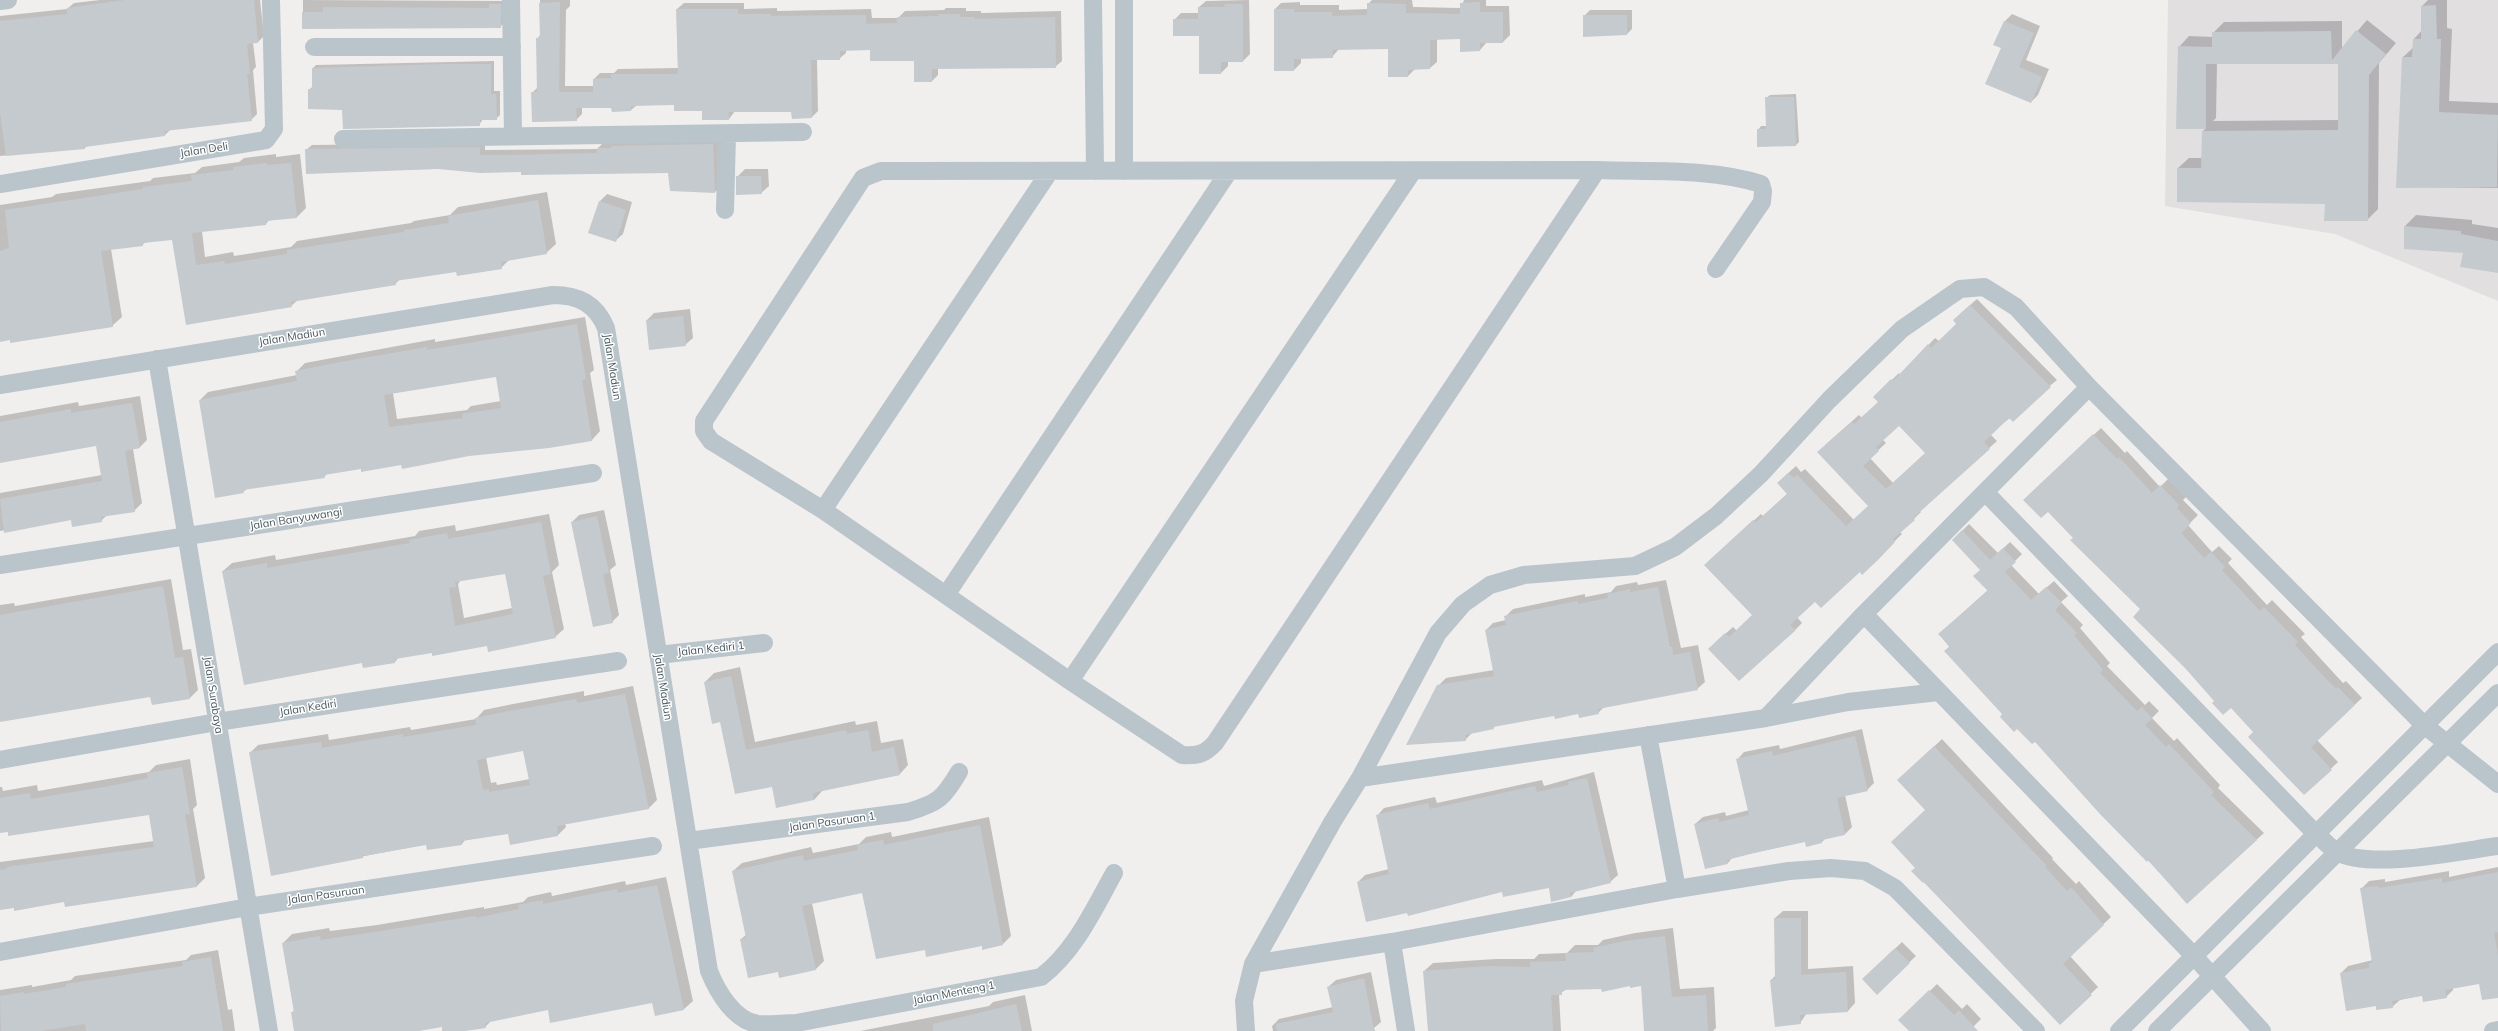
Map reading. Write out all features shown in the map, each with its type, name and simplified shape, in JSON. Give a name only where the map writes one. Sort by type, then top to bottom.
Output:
[{"type":"street","points":[[0,1],[8,0]]},
{"type":"street","name":"Jalan Deli","points":[[0,184],[266,140],[272,135],[274,129],[271,0]]},
{"type":"street","points":[[511,0],[513,136]]},
{"type":"street","points":[[1093,0],[1095,171]]},
{"type":"street","points":[[1124,0],[1124,171]]},
{"type":"street","points":[[314,47],[512,47]]},
{"type":"street","points":[[343,139],[513,136],[727,135],[803,132]]},
{"type":"street","points":[[725,210],[727,135]]},
{"type":"street","points":[[1597,170],[1216,743],[1207,752],[1197,756],[1182,755],[1070,681],[823,510],[712,441],[704,431],[704,421],[863,178],[881,171],[1597,170],[1712,175],[1747,180],[1761,184],[1763,191],[1762,202],[1716,269]]},
{"type":"street","points":[[823,510],[1050,171]]},
{"type":"street","points":[[946,595],[1229,171]]},
{"type":"street","points":[[1070,681],[1413,171]]},
{"type":"street","points":[[1246,1031],[1244,1001],[1253,964],[1333,821],[1360,778],[1438,633],[1463,604],[1490,585],[1524,575],[1601,571],[1635,566],[1676,548],[1716,516],[1755,479],[1829,400],[1902,329],[1960,288],[1984,287],[2016,306],[2089,387],[2424,725],[2498,784]]},
{"type":"street","name":"Jalan Madiun","points":[[0,385],[553,295],[582,300],[592,306],[601,316],[606,328],[709,971],[717,990],[741,1016]]},
{"type":"street","name":"Jalan Surabaya","points":[[157,359],[269,1031]]},
{"type":"street","points":[[1766,718],[1864,614],[1986,493],[2089,387]]},
{"type":"street","name":"Jalan Banyuwangi","points":[[0,565],[593,473]]},
{"type":"street","points":[[1986,493],[2316,834],[2337,852],[2358,858],[2392,859],[2498,846]]},
{"type":"street","points":[[1864,614],[2213,975],[2262,1031]]},
{"type":"street","name":"Jalan Kediri 1","points":[[658,655],[764,643]]},
{"type":"street","points":[[2119,1031],[2498,652]]},
{"type":"street","name":"Jalan Kediri","points":[[0,760],[217,722],[618,661]]},
{"type":"street","points":[[1360,778],[1766,718],[1848,702],[1939,692]]},
{"type":"street","points":[[2157,1031],[2498,693]]},
{"type":"street","points":[[1648,735],[1676,889]]},
{"type":"street","name":"Jalan Pasuruan 1","points":[[688,841],[908,812],[924,807],[945,795],[959,772]]},
{"type":"street","name":"Jalan Pasuruan","points":[[0,952],[248,907],[654,846]]},
{"type":"street","points":[[1253,964],[1392,942],[1676,889],[1789,871],[1831,868],[1865,871],[1895,888],[2036,1031]]},
{"type":"street","name":"Jalan Menteng 1","points":[[741,1016],[757,1024],[796,1023],[1041,977],[1055,966],[1071,946],[1114,873]]},
{"type":"street","points":[[1392,942],[1406,1031]]},
{"type":"street","points":[[2493,1031],[2498,1030]]},
{"type":"shaded area","points":[[2168,0],[2498,0],[2498,301],[2335,234],[2165,206]]},
{"type":"building","points":[[125,0],[254,0],[258,43],[247,44],[250,74],[247,74],[252,121],[165,131],[165,136],[85,147],[85,149],[6,156],[0,112],[0,21],[67,14],[67,8]]},
{"type":"building","points":[[560,2],[559,92],[593,92],[593,79],[611,78],[611,74],[678,74],[676,9],[738,9],[738,14],[771,14],[771,16],[866,15],[866,24],[897,23],[897,17],[939,16],[938,14],[960,14],[960,17],[975,17],[975,19],[1055,17],[1056,68],[932,69],[932,82],[914,82],[914,61],[870,61],[870,50],[840,51],[840,60],[811,60],[812,118],[792,119],[791,112],[729,112],[729,120],[702,120],[702,111],[674,111],[674,105],[631,106],[631,111],[612,112],[611,108],[576,108],[577,121],[532,122],[531,92],[537,92],[536,38],[540,38],[539,3]]},
{"type":"building","points":[[1480,2],[1480,12],[1503,12],[1503,43],[1480,43],[1480,51],[1460,52],[1460,39],[1430,40],[1430,69],[1408,70],[1408,77],[1388,77],[1388,49],[1333,50],[1333,58],[1294,59],[1294,71],[1274,71],[1274,9],[1294,9],[1294,12],[1332,12],[1332,16],[1367,15],[1367,3],[1406,4],[1406,13],[1460,14],[1460,3]]},
{"type":"building","points":[[489,4],[501,4],[501,28],[302,29],[302,12],[323,12],[323,7],[489,8]]},
{"type":"building","points":[[1224,4],[1243,4],[1243,62],[1221,62],[1221,74],[1199,74],[1199,36],[1173,36],[1173,19],[1198,19],[1198,7],[1225,7]]},
{"type":"building","points":[[2436,5],[2437,39],[2441,39],[2439,112],[2498,115],[2497,187],[2396,188],[2402,57],[2412,57],[2413,39],[2421,39],[2421,6]]},
{"type":"building","points":[[1583,15],[1627,15],[1627,35],[1583,37]]},
{"type":"building","points":[[2004,21],[2034,33],[2019,67],[2042,77],[2031,103],[1985,84],[2001,48],[1993,45]]},
{"type":"building","points":[[2356,30],[2386,54],[2369,75],[2368,221],[2324,221],[2325,204],[2177,202],[2177,168],[2201,168],[2202,131],[2338,130],[2338,64],[2206,64],[2206,129],[2176,129],[2178,46],[2212,47],[2212,32],[2331,31],[2332,60]]},
{"type":"building","points":[[491,64],[491,94],[496,94],[497,120],[480,120],[480,126],[343,129],[342,110],[308,109],[308,89],[312,89],[312,68]]},
{"type":"building","points":[[1765,97],[1794,97],[1796,146],[1757,147],[1757,129],[1766,129]]},
{"type":"building","points":[[713,144],[715,193],[670,191],[668,173],[521,175],[521,172],[480,173],[438,169],[306,174],[305,149],[480,147],[480,155],[512,155],[597,153],[597,148],[612,148],[611,146]]},
{"type":"building","points":[[267,163],[267,165],[291,163],[297,218],[266,221],[266,225],[192,233],[196,265],[224,261],[225,264],[287,254],[287,250],[404,232],[404,230],[449,223],[448,216],[538,200],[547,254],[501,262],[502,269],[457,276],[456,272],[395,281],[396,285],[291,302],[292,307],[186,325],[172,240],[143,243],[143,246],[101,251],[113,327],[10,343],[10,340],[0,342],[0,251],[9,248],[5,210],[143,189],[143,187],[192,181],[191,175],[234,170],[233,167]]},
{"type":"building","points":[[736,176],[761,176],[762,194],[736,195]]},
{"type":"building","points":[[599,201],[626,210],[616,242],[588,233]]},
{"type":"building","points":[[2404,226],[2461,231],[2461,234],[2498,241],[2498,273],[2460,267],[2463,253],[2404,249]]},
{"type":"building","points":[[1970,305],[2051,387],[2013,422],[2009,418],[1984,442],[1990,449],[1913,518],[1915,520],[1893,539],[1895,542],[1878,560],[1862,575],[1860,572],[1821,608],[1815,602],[1790,625],[1796,630],[1739,681],[1708,649],[1725,633],[1729,637],[1752,615],[1704,565],[1753,520],[1756,522],[1787,494],[1777,483],[1788,473],[1794,478],[1797,475],[1846,526],[1868,506],[1817,452],[1852,422],[1854,424],[1878,402],[1873,397],[1891,379],[1893,381],[1928,344],[1931,348],[1956,324],[1953,320]],"holes":[[[1899,426],[1925,453],[1886,489],[1863,466],[1879,451],[1876,447]]]},
{"type":"building","points":[[683,316],[686,346],[649,350],[646,320]]},
{"type":"building","points":[[577,324],[586,379],[582,380],[592,441],[549,448],[469,456],[402,469],[401,465],[361,472],[361,469],[324,475],[325,478],[243,490],[244,493],[215,498],[199,400],[297,381],[295,371],[427,347],[427,350]],"holes":[[[496,377],[501,408],[462,414],[463,418],[389,427],[384,395]]]},
{"type":"building","points":[[132,403],[140,448],[125,451],[135,512],[101,517],[102,522],[72,527],[71,520],[4,533],[0,499],[102,481],[96,446],[0,463],[0,422],[71,409],[71,413]]},
{"type":"building","points":[[2093,434],[2117,459],[2119,457],[2152,493],[2160,485],[2179,505],[2177,508],[2191,523],[2181,533],[2204,558],[2211,552],[2225,567],[2222,570],[2260,611],[2264,607],[2298,642],[2295,645],[2313,665],[2336,689],[2338,687],[2355,705],[2311,747],[2332,770],[2304,795],[2248,737],[2253,732],[2231,708],[2223,715],[2212,703],[2214,701],[2185,668],[2133,617],[2140,609],[2070,540],[2073,538],[2048,512],[2041,518],[2023,500]]},
{"type":"building","points":[[597,516],[609,573],[603,574],[613,623],[593,627],[571,522]]},
{"type":"building","points":[[541,522],[551,574],[543,576],[556,638],[488,652],[487,646],[432,656],[432,653],[395,659],[395,663],[363,668],[362,663],[244,685],[222,571],[267,563],[267,568],[410,543],[409,540],[447,533],[448,539]],"holes":[[[505,574],[513,614],[455,626],[449,588],[456,587],[455,582]]]},
{"type":"building","points":[[1962,530],[1990,560],[2003,548],[2016,562],[2005,572],[2031,600],[2046,587],[2062,603],[2055,610],[2077,633],[2074,635],[2103,670],[2100,673],[2137,711],[2142,707],[2152,718],[2145,725],[2166,747],[2169,744],[2214,792],[2211,795],[2257,840],[2187,904],[2148,860],[2147,862],[2100,814],[2035,742],[2032,744],[2017,729],[2014,732],[2000,717],[2002,714],[1944,651],[1950,646],[1938,634],[1988,591],[1973,576],[1980,570],[1952,540]]},
{"type":"building","points":[[163,586],[175,658],[183,657],[190,699],[152,705],[150,697],[0,722],[0,615]]},
{"type":"building","points":[[1658,587],[1670,647],[1672,647],[1673,655],[1690,652],[1698,690],[1598,709],[1599,714],[1579,718],[1578,714],[1555,719],[1554,716],[1493,727],[1494,729],[1465,735],[1466,741],[1406,745],[1437,685],[1494,676],[1485,630],[1506,625],[1504,616],[1577,601],[1578,604],[1608,598],[1607,594],[1630,589],[1630,592]]},
{"type":"building","points":[[731,676],[746,750],[846,730],[847,734],[868,730],[872,752],[894,747],[900,775],[813,793],[814,800],[776,808],[772,787],[735,794],[720,722],[712,724],[704,682]]},
{"type":"building","points":[[625,694],[649,809],[557,826],[558,836],[510,845],[508,834],[462,841],[462,845],[427,850],[426,845],[363,856],[363,858],[271,876],[249,752],[321,742],[322,748],[403,734],[403,737],[476,725],[475,718],[504,712],[576,699],[577,703]],"holes":[[[523,751],[530,785],[489,792],[489,789],[483,790],[477,760]]]},
{"type":"building","points":[[1855,736],[1868,791],[1837,798],[1845,835],[1822,840],[1822,843],[1806,847],[1805,842],[1754,853],[1727,860],[1728,864],[1705,869],[1694,824],[1718,818],[1719,822],[1749,815],[1736,759],[1772,751],[1773,756]]},
{"type":"building","points":[[1934,746],[2047,866],[2045,867],[2067,891],[2071,887],[2104,925],[2063,964],[2092,995],[2060,1025],[1924,882],[1923,883],[1911,871],[1915,868],[1891,842],[1925,810],[1897,780]]},
{"type":"building","points":[[182,767],[190,814],[185,814],[197,887],[65,907],[64,902],[14,911],[14,908],[0,910],[0,870],[7,869],[7,867],[154,847],[149,815],[8,836],[8,832],[0,833],[0,798],[30,793],[31,799],[116,785],[148,778],[147,773]]},
{"type":"building","points":[[1587,778],[1611,883],[1570,893],[1571,897],[1551,902],[1549,888],[1503,897],[1502,892],[1408,916],[1407,913],[1366,922],[1357,882],[1389,874],[1376,815],[1428,803],[1430,809],[1535,786],[1537,792],[1569,785],[1568,782]]},
{"type":"building","points":[[980,825],[1003,945],[982,950],[982,946],[926,957],[925,950],[876,959],[862,893],[802,906],[816,970],[779,978],[778,972],[748,978],[740,939],[746,938],[732,871],[803,855],[804,861],[858,850],[857,845],[883,840],[884,845]]},
{"type":"building","points":[[2498,872],[2498,932],[2494,933],[2498,956],[2498,998],[2482,1000],[2479,984],[2445,990],[2447,998],[2423,1002],[2422,996],[2392,1001],[2393,1008],[2376,1010],[2376,1006],[2346,1011],[2340,973],[2369,968],[2369,963],[2372,963],[2360,888],[2378,886],[2378,888],[2442,878],[2442,883]]},
{"type":"building","points":[[657,885],[684,1010],[655,1016],[652,1003],[550,1023],[548,1010],[485,1023],[486,1028],[465,1031],[442,1031],[442,1027],[419,1031],[294,1031],[291,1012],[294,1012],[282,943],[320,936],[321,940],[475,916],[476,918],[519,909],[518,905],[543,900],[543,904],[617,889],[617,893]]},
{"type":"building","points":[[1774,918],[1801,918],[1801,975],[1846,972],[1848,1012],[1800,1015],[1801,1024],[1775,1027],[1770,980],[1775,979]]},
{"type":"building","points":[[1665,936],[1672,997],[1706,995],[1708,1031],[1644,1031],[1641,986],[1630,988],[1630,986],[1602,992],[1601,989],[1562,990],[1562,995],[1551,995],[1553,1031],[1428,1031],[1423,971],[1487,966],[1530,967],[1530,962],[1566,961],[1565,953],[1594,952],[1593,948],[1625,941]]},
{"type":"building","points":[[1895,948],[1910,963],[1877,995],[1862,979]]},
{"type":"building","points":[[211,957],[223,1031],[86,1031],[85,1024],[40,1031],[1,1031],[0,996],[24,992],[24,994],[66,987],[66,984],[183,966],[182,962]]},
{"type":"building","points":[[1364,978],[1374,1031],[1277,1031],[1276,1024],[1333,1012],[1327,987]]},
{"type":"building","points":[[1929,990],[1954,1015],[1959,1010],[1978,1031],[1909,1031],[1898,1020]]},
{"type":"building","points":[[1016,1004],[1022,1031],[933,1031],[933,1024]]}]
